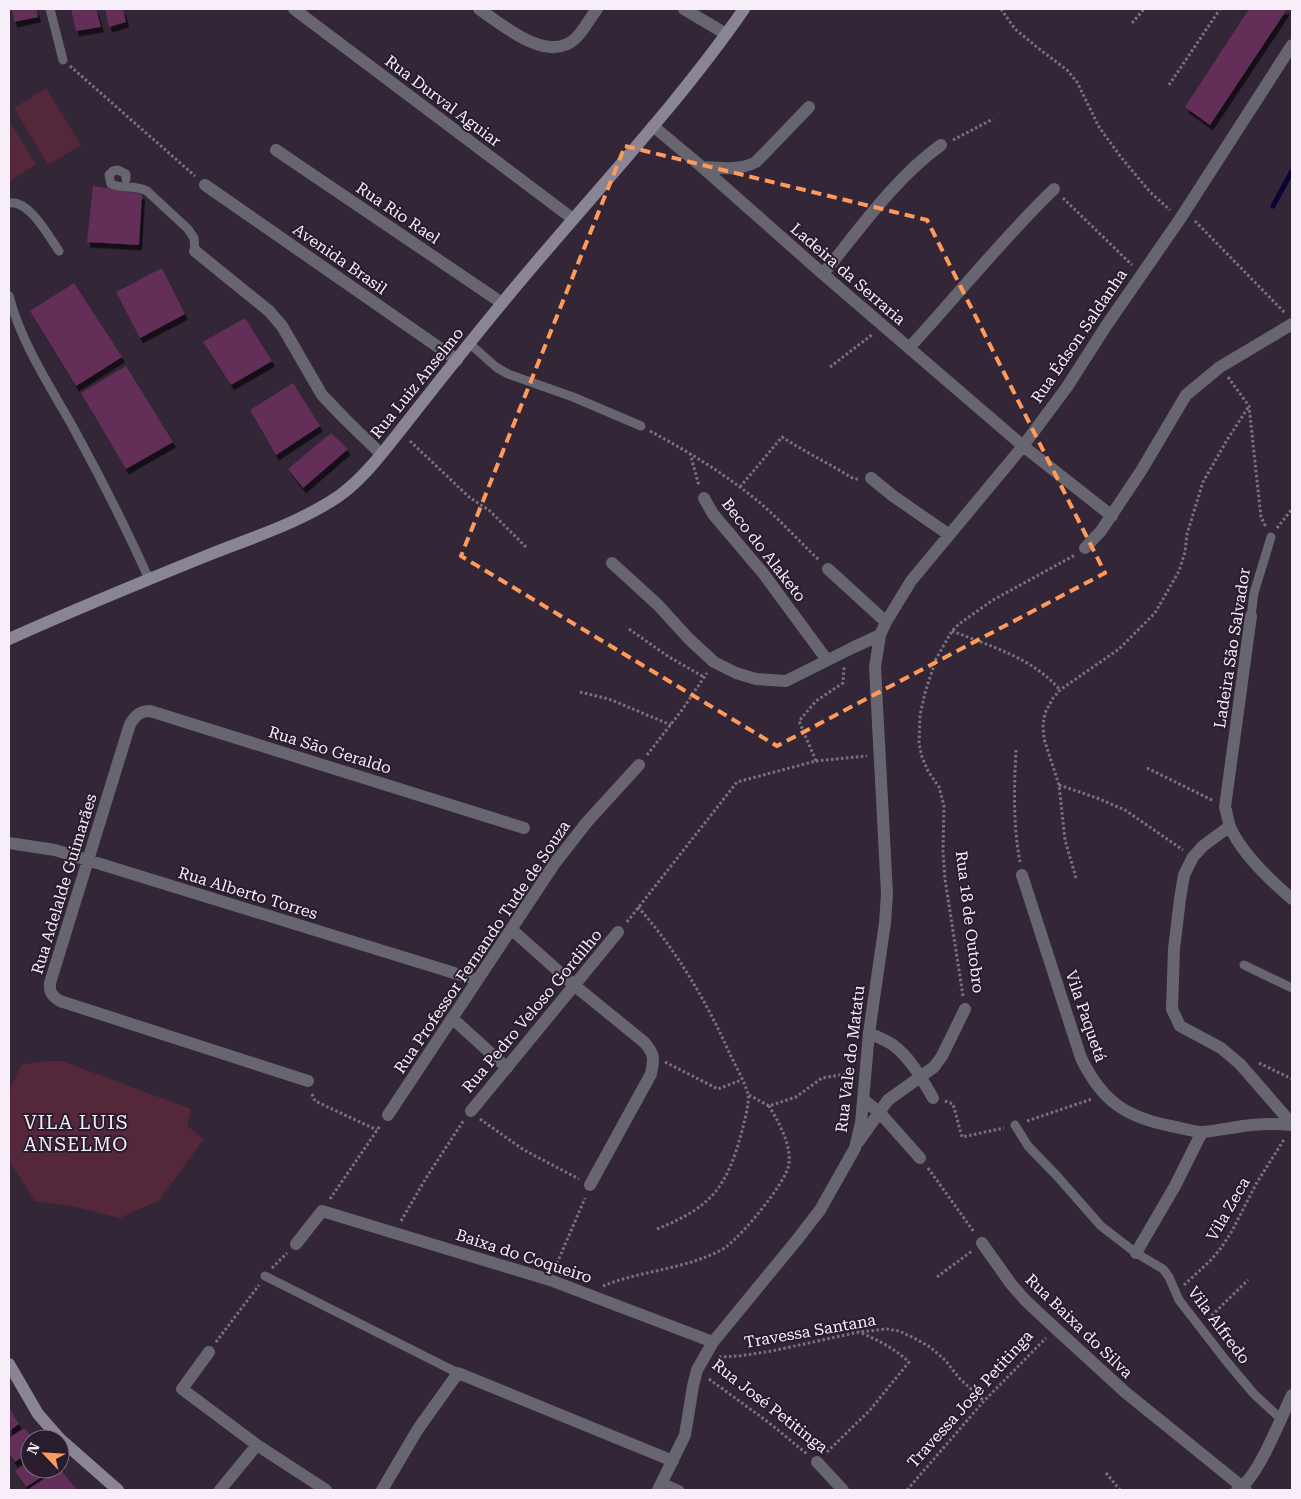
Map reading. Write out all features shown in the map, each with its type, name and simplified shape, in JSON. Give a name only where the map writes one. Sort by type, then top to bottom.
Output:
[{"type":"street","name":"Rua Durval Aguiar","points":[[294,9],[573,219]]},
{"type":"street","points":[[478,9],[523,38],[537,45],[552,47],[567,44],[576,37],[597,9]]},
{"type":"street","points":[[684,9],[726,34]]},
{"type":"street","name":"Rua Luiz Anselmo","points":[[9,639],[149,579],[297,519],[341,495],[381,454],[502,303],[653,126],[744,9]]},
{"type":"street","name":"Rua Édson Saldanha","points":[[880,635],[911,581],[1022,446],[1067,387],[1182,215],[1292,45]]},
{"type":"street","points":[[702,166],[735,169],[746,167],[756,162],[809,107]]},
{"type":"street","name":"Ladeira da Serraria","points":[[653,126],[702,166],[823,274],[1022,446],[1112,516]]},
{"type":"street","points":[[823,274],[878,206],[928,154],[941,145]]},
{"type":"street","name":"Rua Rio Rael","points":[[276,150],[502,303]]},
{"type":"street","name":"Avenida Brasil","points":[[205,185],[457,360]]},
{"type":"street","points":[[909,348],[952,302],[991,254],[1054,189]]},
{"type":"street","points":[[195,251],[269,311],[282,326],[322,395],[381,454]]},
{"type":"street","points":[[1085,548],[1101,532],[1112,516],[1141,472],[1186,395],[1220,367],[1289,319]]},
{"type":"street","points":[[871,478],[893,496],[948,534]]},
{"type":"street","name":"Beco do Alaketo","points":[[704,498],[713,514],[763,573],[827,660]]},
{"type":"street","points":[[612,564],[658,605],[714,662],[736,673],[756,679],[786,680],[880,635]]},
{"type":"street","points":[[828,569],[886,622]]},
{"type":"street","name":"Ladeira São Salvador","points":[[1230,826],[1225,807],[1251,616]]},
{"type":"street","name":"Rua Vale do Matatu","points":[[660,1486],[685,1435],[693,1386],[706,1354],[713,1342],[820,1210],[855,1148],[862,1123],[869,1034],[885,923],[887,894],[878,755],[875,667],[880,635]]},
{"type":"street","name":"Rua Sāo Geraldo","points":[[130,724],[135,716],[142,711],[150,711],[524,828]]},
{"type":"street","name":"Rua Adelalde Guimarães","points":[[130,724],[50,983],[50,991],[60,1001],[308,1081]]},
{"type":"street","name":"Rua Professor Fernando Tude de Souza","points":[[388,1116],[565,849],[639,765]]},
{"type":"street","points":[[1291,1128],[1240,1064],[1221,1048],[1180,1026],[1172,1009],[1174,948],[1184,875],[1203,846],[1230,826],[1255,862],[1292,899]]},
{"type":"street","name":"Rua Alberto Torres","points":[[9,844],[55,850],[477,980]]},
{"type":"street","name":"Vila Paquetá","points":[[1022,875],[1081,1058],[1090,1078],[1104,1095],[1129,1114],[1156,1123],[1202,1132],[1274,1123],[1291,1128]]},
{"type":"street","points":[[511,929],[575,986],[644,1042],[651,1049],[654,1056],[651,1074],[590,1185]]},
{"type":"street","name":"Rua Pedro Veloso Gordilho","points":[[471,1111],[618,932]]},
{"type":"street","points":[[855,1148],[888,1100],[934,1067],[942,1056],[965,1009]]},
{"type":"street","points":[[452,1018],[507,1068]]},
{"type":"street","points":[[869,1034],[892,1045],[902,1053],[921,1077],[933,1098]]},
{"type":"street","points":[[864,1100],[880,1113],[920,1158]]},
{"type":"street","points":[[1136,1253],[1175,1186],[1202,1132]]},
{"type":"street","points":[[296,1244],[322,1211]]},
{"type":"street","name":"Baixa do Coqueiro","points":[[322,1211],[550,1280],[713,1342]]},
{"type":"street","name":"Rua Baixa do Silva","points":[[982,1243],[989,1255],[1016,1289],[1055,1328],[1125,1392],[1241,1489]]},
{"type":"street","points":[[209,1352],[182,1389],[257,1445],[326,1490]]},
{"type":"street","points":[[9,1364],[12,1380],[51,1429]]},
{"type":"street","points":[[382,1490],[418,1429],[458,1373],[673,1461]]},
{"type":"street","points":[[1241,1489],[1253,1474],[1292,1394]]},
{"type":"street","points":[[220,1490],[257,1445]]},
{"type":"street","points":[[70,1448],[116,1490]]},
{"type":"street","name":"Rua José Petitinga","points":[[817,1462],[843,1490]]},
{"type":"lane","points":[[50,9],[63,60]]},
{"type":"lane","points":[[126,179],[126,174],[118,170],[109,175],[110,184],[115,186],[147,190],[188,228],[194,238],[195,251]]},
{"type":"lane","points":[[9,203],[13,202],[22,205],[30,211],[59,251]]},
{"type":"lane","points":[[9,296],[14,316],[39,369],[74,428],[116,509],[149,579]]},
{"type":"lane","points":[[470,344],[496,367],[508,374],[582,401],[641,426]]},
{"type":"lane","name":"Ladeira São Salvador","points":[[1251,616],[1254,594],[1271,537]]},
{"type":"lane","points":[[1244,965],[1292,988]]},
{"type":"lane","name":"Vila Alfredo","points":[[1015,1125],[1028,1146],[1101,1226],[1136,1253],[1163,1269],[1169,1277],[1175,1293],[1227,1362],[1254,1394],[1280,1418]]},
{"type":"lane","points":[[266,1276],[458,1373]]},
{"type":"lane","points":[[660,1486],[680,1490]]},
{"type":"path","points":[[1001,9],[1015,29],[1067,70],[1077,82],[1099,127],[1150,192],[1182,215],[1289,319]]},
{"type":"path","points":[[1132,23],[1144,9]]},
{"type":"path","points":[[1169,85],[1220,9]]},
{"type":"path","points":[[63,60],[205,185]]},
{"type":"path","points":[[941,145],[993,120]]},
{"type":"path","points":[[1054,189],[1141,274]]},
{"type":"path","points":[[830,367],[883,326]]},
{"type":"path","points":[[1220,367],[1249,406],[1261,517],[1271,537],[1292,509]]},
{"type":"path","points":[[1076,878],[1065,840],[1058,785],[1047,749],[1043,725],[1046,713],[1053,698],[1060,690],[1119,649],[1155,613],[1179,571],[1185,552],[1186,534],[1203,482],[1226,440],[1249,406]]},
{"type":"path","points":[[641,426],[690,454],[740,487],[761,504],[828,569]]},
{"type":"path","points":[[400,431],[470,497],[490,511],[527,548]]},
{"type":"path","points":[[740,487],[782,437],[854,479],[871,478]]},
{"type":"path","name":"Beco do Alaketo","points":[[690,454],[704,498]]},
{"type":"path","name":"Rua 18 de Outobro","points":[[965,1009],[945,879],[944,806],[939,787],[928,771],[919,744],[920,715],[925,693],[936,660],[952,630],[993,600],[1074,556],[1085,548]]},
{"type":"path","points":[[629,629],[669,657],[704,677]]},
{"type":"path","points":[[952,630],[1011,654],[1046,676],[1060,690]]},
{"type":"path","points":[[816,761],[799,721],[816,701],[843,683],[845,651]]},
{"type":"path","points":[[639,765],[670,725],[714,662]]},
{"type":"path","points":[[580,692],[609,698],[670,725]]},
{"type":"path","points":[[1016,750],[1015,834],[1022,875]]},
{"type":"path","points":[[618,932],[737,782],[816,761],[878,755]]},
{"type":"path","points":[[1147,768],[1225,807]]},
{"type":"path","points":[[1058,785],[1125,810],[1194,857]]},
{"type":"path","points":[[587,1293],[607,1284],[704,1258],[727,1246],[760,1211],[784,1178],[789,1163],[786,1138],[770,1106],[749,1095],[720,1031],[686,970],[660,932],[638,908]]},
{"type":"path","points":[[654,1056],[718,1089],[741,1080]]},
{"type":"path","points":[[770,1106],[796,1097],[822,1078],[836,1074],[866,1071]]},
{"type":"path","points":[[308,1081],[314,1101],[377,1130]]},
{"type":"path","points":[[657,1229],[680,1220],[704,1204],[723,1184],[736,1155],[744,1126],[749,1095]]},
{"type":"path","points":[[933,1098],[953,1104],[962,1137],[1015,1125],[1104,1095]]},
{"type":"path","points":[[395,1232],[456,1130],[471,1111],[524,1150],[590,1185],[550,1280]]},
{"type":"path","points":[[322,1211],[388,1116]]},
{"type":"path","name":"Vila Zeca","points":[[1175,1293],[1210,1261],[1221,1248],[1274,1154],[1291,1128]]},
{"type":"path","points":[[920,1158],[982,1243],[937,1278]]},
{"type":"path","points":[[209,1352],[276,1262],[296,1244]]},
{"type":"path","points":[[1201,1327],[1248,1280]]},
{"type":"path","name":"Travessa José Petitinga","points":[[907,1490],[984,1401],[1055,1328]]},
{"type":"path","name":"Travessa Santana","points":[[706,1354],[724,1358],[805,1345],[859,1332],[887,1329],[899,1331],[930,1348],[945,1360],[960,1380],[984,1401]]},
{"type":"path","points":[[817,1462],[870,1410],[909,1362],[897,1350],[882,1341],[859,1332]]},
{"type":"path","name":"Rua José Petitinga","points":[[698,1370],[774,1426],[817,1462]]},
{"type":"path","points":[[1106,1473],[1120,1490]]},
{"type":"highlighted area","points":[[625,146],[927,220],[1105,573],[777,746],[461,556]]},
{"type":"shaded area","points":[[46,88],[81,145],[48,165],[14,108]]},
{"type":"shaded area","points":[[9,121],[36,164],[9,182]]},
{"type":"shaded area","points":[[44,1061],[62,1061],[191,1109],[187,1126],[204,1139],[158,1201],[120,1218],[76,1207],[35,1201],[9,1161],[9,1092],[21,1065]]},
{"type":"building","points":[[12,9],[36,9],[38,17],[14,22]]},
{"type":"building","points":[[71,9],[96,9],[101,27],[76,31]]},
{"type":"building","points":[[105,9],[123,9],[126,22],[109,27]]},
{"type":"building","points":[[1249,9],[1287,9],[1210,125],[1185,107]]},
{"type":"building","points":[[93,186],[142,194],[139,245],[87,242]]},
{"type":"building","points":[[162,268],[185,314],[140,338],[116,292]]},
{"type":"building","points":[[74,283],[122,357],[76,386],[30,311]]},
{"type":"building","points":[[245,318],[272,361],[231,385],[203,342]]},
{"type":"building","points":[[126,366],[173,442],[126,469],[81,393]]},
{"type":"building","points":[[293,383],[320,426],[276,455],[250,410]]},
{"type":"building","points":[[331,433],[348,449],[303,488],[288,469]]},
{"type":"building","points":[[9,1408],[19,1424],[9,1431]]},
{"type":"building","points":[[20,1431],[20,1458],[15,1462],[9,1453],[9,1438]]},
{"type":"building","points":[[20,1468],[20,1478],[15,1471]]},
{"type":"building","points":[[20,1479],[38,1479],[26,1487]]},
{"type":"building","points":[[44,1479],[68,1479],[77,1490],[27,1490]]},
{"type":"waterway","points":[[1273,206],[1292,171]]},
{"type":"district","name":"VILA LUIS ANSELMO","points":[[76,1133]]}]
